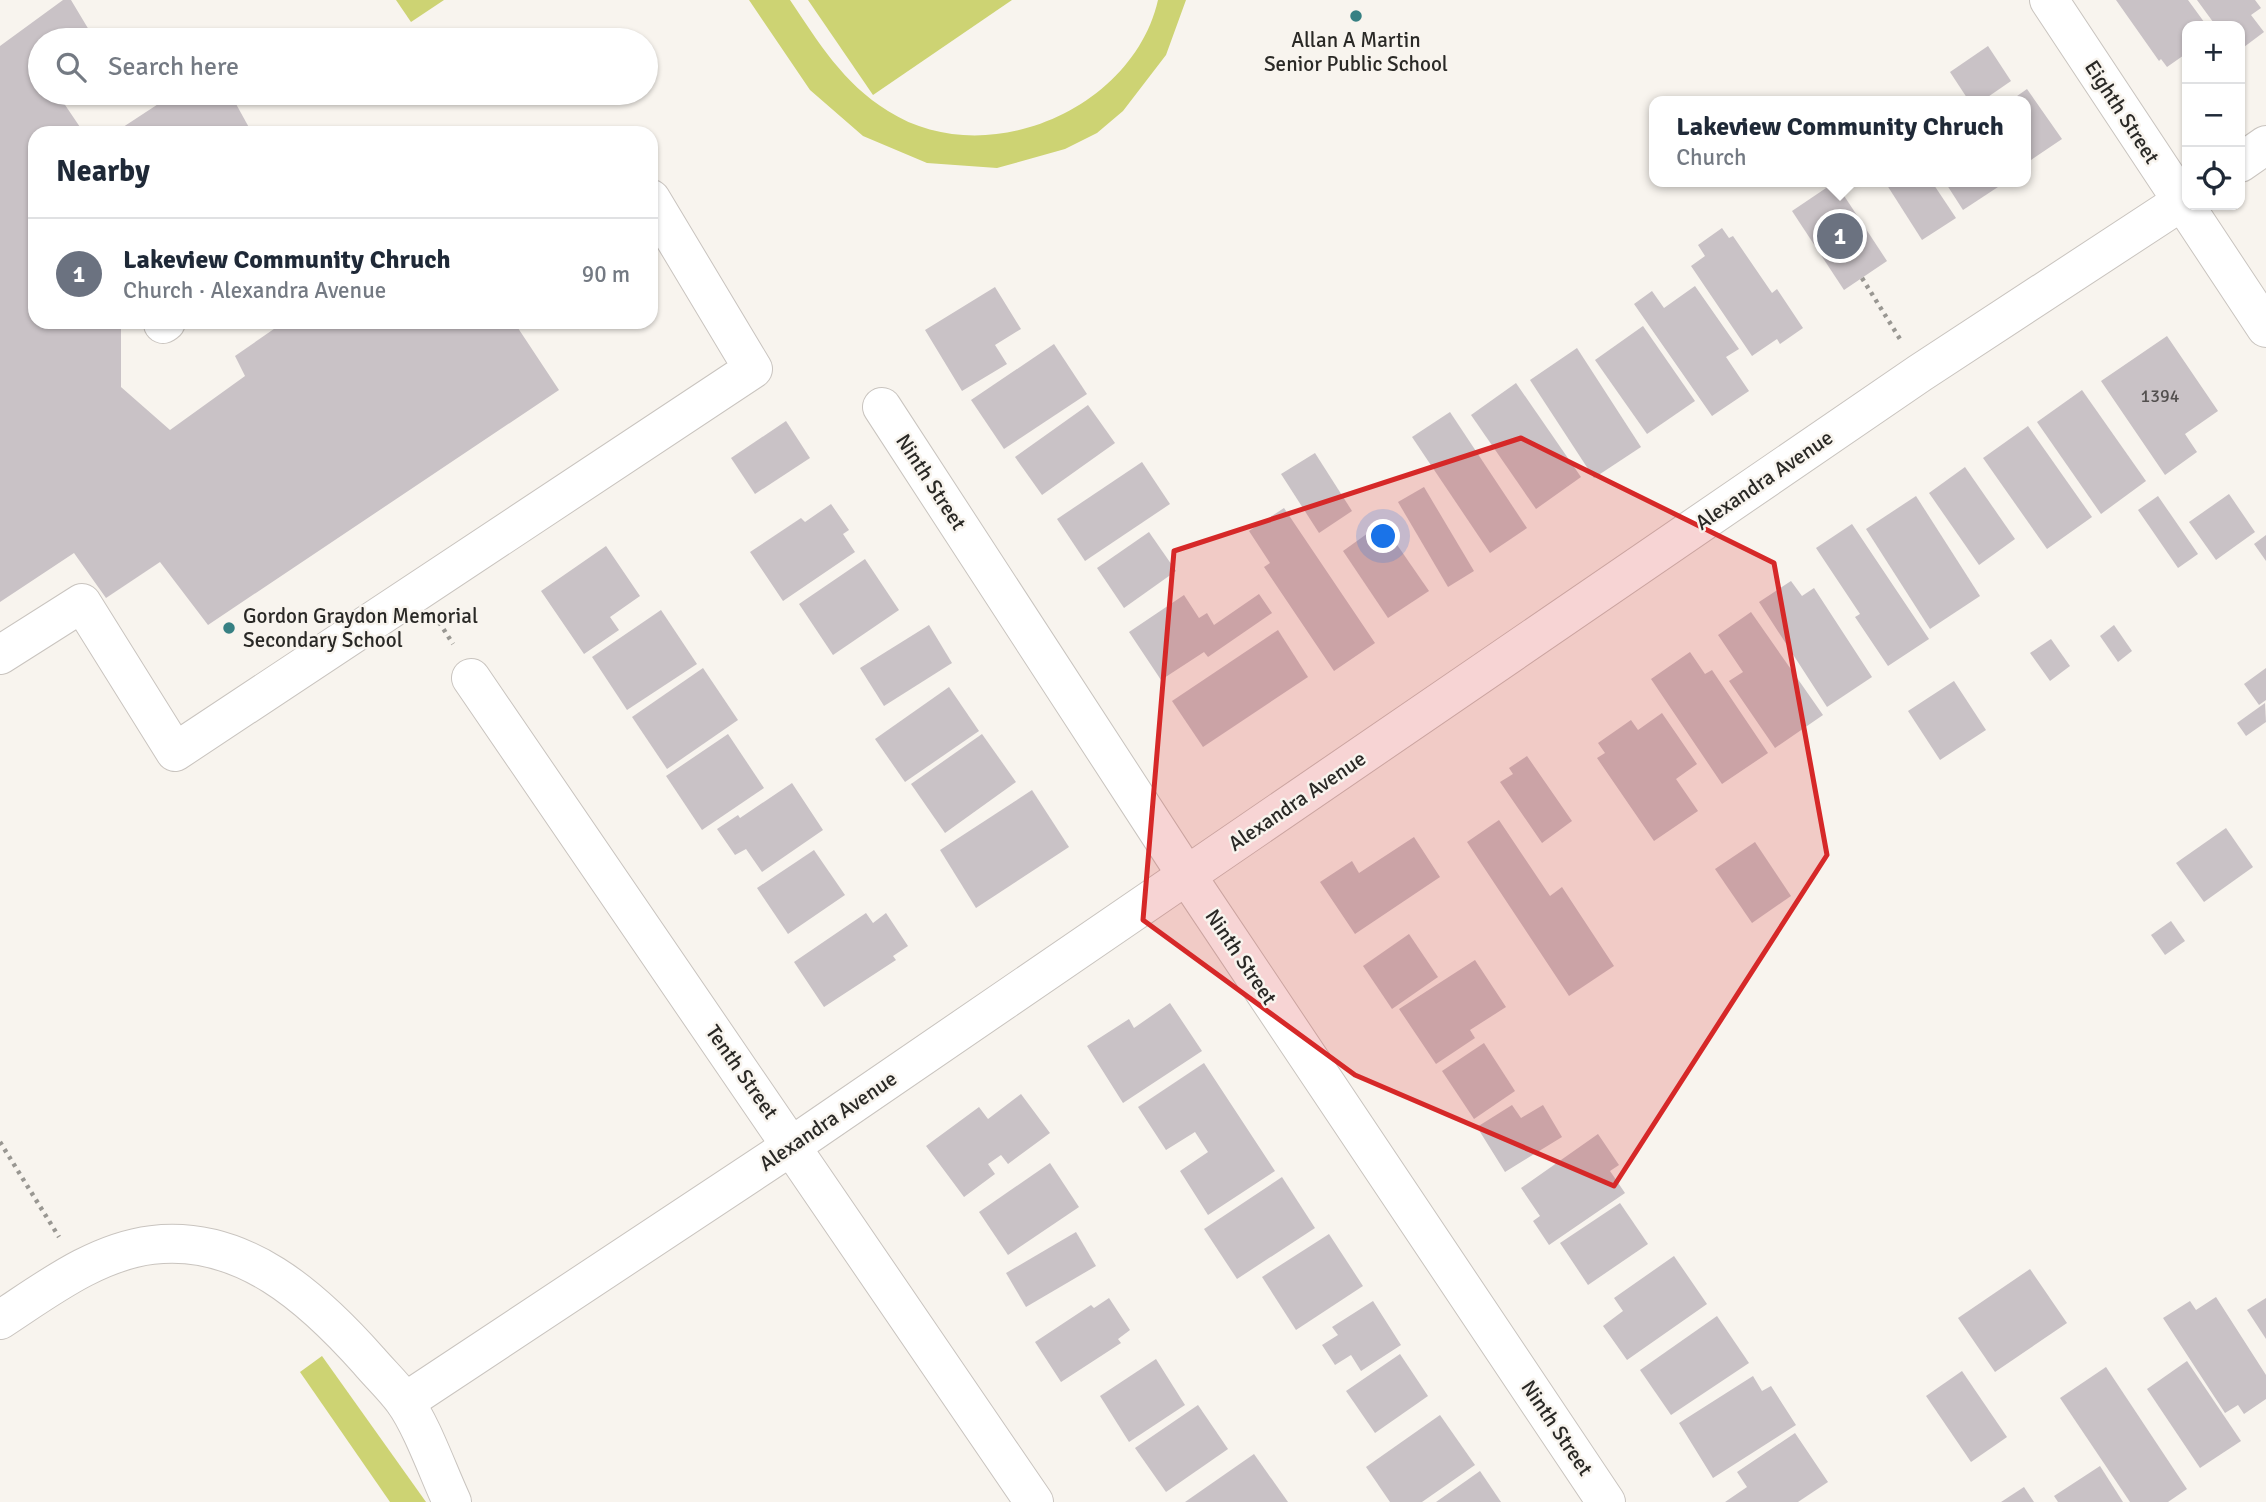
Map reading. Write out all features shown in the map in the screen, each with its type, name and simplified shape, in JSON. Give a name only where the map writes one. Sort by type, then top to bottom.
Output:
[{"type":"street","name":"Eighth Street","points":[[2049,0],[2182,198]]},
{"type":"street","points":[[2245,160],[2266,145]]},
{"type":"street","name":"Alexandra Avenue","points":[[405,1402],[793,1146],[1920,373],[2182,202]]},
{"type":"street","name":"Eighth Street","points":[[2190,210],[2266,328]]},
{"type":"street","points":[[0,655],[82,603],[175,752],[753,369],[658,211]]},
{"type":"street","name":"Ninth Street","points":[[882,407],[1187,876],[1606,1502]]},
{"type":"street","name":"Tenth Street","points":[[471,678],[1034,1502]]},
{"type":"street","points":[[0,1321],[80,1270],[102,1259],[152,1245],[194,1247],[239,1256],[290,1285],[334,1322],[405,1402],[452,1502]]},
{"type":"path","points":[[1862,278],[1877,303]]},
{"type":"path","points":[[411,594],[437,620],[471,678]]},
{"type":"path","points":[[0,1142],[80,1270]]},
{"type":"highlighted area","points":[[1521,438],[1774,563],[1827,855],[1614,1186],[1355,1075],[1143,920],[1174,551]]},
{"type":"green space","points":[[396,0],[444,0],[411,22]]},
{"type":"green space","points":[[749,0],[790,0],[845,75],[888,111],[926,129],[968,135],[1009,132],[1050,120],[1087,100],[1119,72],[1143,39],[1158,0],[1186,0],[1166,55],[1123,111],[1097,133],[1065,149],[997,168],[927,163],[863,136],[810,90]]},
{"type":"green space","points":[[808,0],[1012,0],[873,95]]},
{"type":"green space","points":[[322,1356],[426,1502],[390,1502],[300,1372]]},
{"type":"building","points":[[63,0],[71,0],[88,28],[28,28],[28,105],[65,105],[79,126],[28,126],[28,329],[121,329],[121,387],[170,430],[245,376],[235,356],[274,329],[519,329],[559,390],[208,625],[160,562],[106,598],[74,553],[0,602],[0,46]]},
{"type":"building","points":[[2116,0],[2188,0],[2203,21],[2182,21],[2182,56],[2167,67],[2161,59],[2159,61]]},
{"type":"building","points":[[2197,0],[2255,0],[2261,8],[2251,15],[2264,32],[2245,46],[2245,21],[2212,21]]},
{"type":"building","points":[[1988,46],[2011,81],[1989,96],[1966,96],[1950,72]]},
{"type":"building","points":[[2027,89],[2062,139],[2031,160],[2031,96],[2017,96]]},
{"type":"building","points":[[157,105],[237,105],[248,126],[125,126]]},
{"type":"building","points":[[1828,187],[1838,187],[1887,261],[1844,290],[1792,211]]},
{"type":"building","points":[[1888,187],[1935,187],[1956,218],[1922,240]]},
{"type":"building","points":[[1948,187],[1998,187],[1963,210]]},
{"type":"building","points":[[1722,228],[1729,238],[1733,236],[1772,293],[1777,289],[1803,328],[1780,344],[1777,339],[1752,356],[1691,266],[1705,256],[1698,245]]},
{"type":"building","points":[[1695,286],[1739,349],[1726,357],[1749,391],[1712,416],[1634,304],[1652,291],[1664,308]]},
{"type":"building","points":[[995,287],[1021,329],[995,345],[1007,364],[962,391],[925,330]]},
{"type":"building","points":[[1643,326],[1695,401],[1647,434],[1595,360]]},
{"type":"building","points":[[2167,336],[2218,411],[2185,434],[2197,452],[2165,475],[2101,381]]},
{"type":"building","points":[[1054,344],[1087,394],[1004,449],[971,400]]},
{"type":"building","points":[[1577,348],[1641,447],[1594,478],[1530,380]]},
{"type":"building","points":[[1516,383],[1581,477],[1536,509],[1471,415]]},
{"type":"building","points":[[2082,390],[2146,481],[2101,514],[2037,422]]},
{"type":"building","points":[[1088,405],[1115,443],[1042,495],[1015,457]]},
{"type":"building","points":[[1450,412],[1527,528],[1490,553],[1412,437]]},
{"type":"building","points":[[786,421],[810,458],[755,494],[731,458]]},
{"type":"building","points":[[2028,426],[2092,517],[2047,549],[1983,458]]},
{"type":"building","points":[[1315,453],[1352,511],[1319,533],[1281,474]]},
{"type":"building","points":[[1142,462],[1170,504],[1085,561],[1057,519]]},
{"type":"building","points":[[1965,467],[2015,539],[1979,565],[1929,493]]},
{"type":"building","points":[[1424,487],[1474,571],[1448,587],[1398,502]]},
{"type":"building","points":[[2229,494],[2255,532],[2216,560],[2189,522]]},
{"type":"building","points":[[1916,496],[1980,596],[1930,629],[1866,529]]},
{"type":"building","points":[[2158,496],[2198,554],[2178,568],[2138,510]]},
{"type":"building","points":[[831,504],[849,530],[843,534],[855,552],[783,601],[750,552],[801,518],[805,522]]},
{"type":"building","points":[[1284,508],[1375,643],[1334,671],[1264,567],[1270,563],[1249,531]]},
{"type":"building","points":[[1382,523],[1429,591],[1388,618],[1343,551]]},
{"type":"building","points":[[1852,524],[1929,639],[1888,666],[1855,617],[1860,614],[1816,548]]},
{"type":"building","points":[[1149,532],[1176,571],[1124,608],[1097,568]]},
{"type":"building","points":[[2266,535],[2266,561],[2254,544]]},
{"type":"building","points":[[606,546],[640,596],[610,617],[619,630],[584,654],[541,591]]},
{"type":"building","points":[[865,559],[899,610],[833,655],[799,604]]},
{"type":"building","points":[[1791,581],[1802,596],[1814,588],[1872,677],[1827,707],[1759,602]]},
{"type":"building","points":[[1259,594],[1272,613],[1208,657],[1204,652],[1161,680],[1129,632],[1184,595],[1199,618],[1207,613],[1214,625]]},
{"type":"building","points":[[661,610],[697,664],[627,710],[592,657]]},
{"type":"building","points":[[1751,612],[1823,715],[1775,748],[1729,681],[1743,672],[1718,635]]},
{"type":"building","points":[[929,625],[952,663],[884,706],[860,668]]},
{"type":"building","points":[[2114,625],[2132,651],[2118,662],[2100,636]]},
{"type":"building","points":[[1278,630],[1308,677],[1203,747],[1172,701]]},
{"type":"building","points":[[2051,639],[2070,666],[2050,681],[2030,653]]},
{"type":"building","points":[[1690,652],[1705,674],[1712,670],[1768,753],[1722,784],[1651,679]]},
{"type":"building","points":[[703,668],[738,720],[667,769],[632,717]]},
{"type":"building","points":[[2266,668],[2266,700],[2259,705],[2244,684]]},
{"type":"building","points":[[1954,681],[1986,730],[1940,760],[1908,711]]},
{"type":"building","points":[[949,687],[979,731],[905,782],[875,739]]},
{"type":"building","points":[[2265,703],[2266,722],[2246,736],[2237,723]]},
{"type":"building","points":[[1662,713],[1697,764],[1676,779],[1698,811],[1654,841],[1597,758],[1605,753],[1598,743],[1631,720],[1638,730]]},
{"type":"building","points":[[728,734],[764,788],[702,830],[666,776]]},
{"type":"building","points":[[982,734],[1016,782],[945,833],[911,784]]},
{"type":"building","points":[[1527,756],[1572,821],[1542,843],[1500,782],[1513,774],[1509,768]]},
{"type":"building","points":[[792,783],[823,830],[762,872],[746,849],[735,855],[717,829],[738,815],[740,818]]},
{"type":"building","points":[[1032,790],[1069,847],[976,908],[940,850]]},
{"type":"building","points":[[1499,820],[1550,896],[1562,887],[1614,966],[1569,996],[1467,842]]},
{"type":"building","points":[[2226,828],[2253,867],[2204,902],[2176,863]]},
{"type":"building","points":[[1414,837],[1440,877],[1355,934],[1320,882],[1352,861],[1359,873]]},
{"type":"building","points":[[1755,842],[1791,896],[1752,923],[1715,869]]},
{"type":"building","points":[[814,850],[845,895],[788,934],[757,888]]},
{"type":"building","points":[[866,913],[873,923],[886,913],[908,946],[893,956],[896,960],[824,1007],[794,962]]},
{"type":"building","points":[[2171,921],[2185,941],[2165,955],[2151,935]]},
{"type":"building","points":[[1409,934],[1438,977],[1392,1009],[1363,966]]},
{"type":"building","points":[[1475,960],[1506,1007],[1470,1030],[1475,1038],[1436,1064],[1399,1009]]},
{"type":"building","points":[[1170,1003],[1202,1051],[1123,1103],[1087,1046],[1129,1019],[1134,1028]]},
{"type":"building","points":[[1484,1043],[1515,1091],[1474,1119],[1442,1071]]},
{"type":"building","points":[[1204,1063],[1275,1171],[1208,1215],[1180,1171],[1208,1152],[1195,1132],[1166,1150],[1138,1107]]},
{"type":"building","points":[[1021,1094],[1050,1133],[1008,1164],[1001,1155],[988,1164],[995,1174],[964,1197],[926,1146],[979,1107],[988,1119]]},
{"type":"building","points":[[1512,1105],[1521,1118],[1543,1105],[1562,1137],[1505,1172],[1477,1127]]},
{"type":"building","points":[[1598,1134],[1619,1165],[1610,1171],[1625,1193],[1549,1245],[1533,1221],[1540,1216],[1521,1188]]},
{"type":"building","points":[[1050,1163],[1079,1207],[1008,1255],[979,1212]]},
{"type":"building","points":[[1282,1177],[1315,1228],[1237,1279],[1204,1229]]},
{"type":"building","points":[[1620,1203],[1648,1244],[1588,1285],[1560,1243]]},
{"type":"building","points":[[1076,1232],[1096,1266],[1026,1307],[1006,1273]]},
{"type":"building","points":[[1329,1234],[1363,1286],[1296,1330],[1262,1277]]},
{"type":"building","points":[[1674,1256],[1707,1304],[1627,1360],[1603,1326],[1623,1311],[1614,1298]]},
{"type":"building","points":[[2030,1269],[2067,1323],[1995,1372],[1958,1318]]},
{"type":"building","points":[[2216,1297],[2266,1375],[2266,1399],[2244,1414],[2238,1405],[2225,1413],[2163,1318],[2190,1301],[2196,1310]]},
{"type":"building","points":[[1109,1298],[1130,1330],[1118,1339],[1121,1343],[1061,1382],[1035,1342],[1091,1305],[1094,1308]]},
{"type":"building","points":[[2266,1298],[2266,1339],[2247,1310]]},
{"type":"building","points":[[1373,1301],[1401,1345],[1361,1371],[1351,1355],[1335,1365],[1322,1345],[1338,1335],[1332,1327]]},
{"type":"building","points":[[1717,1316],[1749,1363],[1671,1415],[1640,1370]]},
{"type":"building","points":[[1400,1354],[1428,1396],[1375,1433],[1346,1391]]},
{"type":"building","points":[[1156,1359],[1185,1405],[1129,1442],[1100,1396]]},
{"type":"building","points":[[2187,1361],[2241,1441],[2200,1468],[2147,1389]]},
{"type":"building","points":[[2106,1367],[2187,1489],[2168,1502],[2130,1502],[2060,1398]]},
{"type":"building","points":[[1962,1371],[2007,1437],[1971,1462],[1926,1396]]},
{"type":"building","points":[[1753,1376],[1762,1391],[1771,1386],[1796,1425],[1713,1478],[1679,1423]]},
{"type":"building","points":[[1198,1405],[1228,1449],[1166,1492],[1135,1448]]},
{"type":"building","points":[[1440,1415],[1475,1465],[1422,1502],[1390,1502],[1366,1467]]},
{"type":"building","points":[[1795,1433],[1828,1482],[1798,1502],[1725,1502],[1747,1487],[1737,1472]]},
{"type":"building","points":[[1254,1454],[1288,1502],[1185,1502]]},
{"type":"building","points":[[2100,1466],[2123,1502],[2058,1502],[2054,1496]]},
{"type":"building","points":[[1480,1471],[1501,1502],[1436,1502]]},
{"type":"building","points":[[2024,1487],[2034,1502],[2001,1502]]},
{"type":"place","name":"Allan A Martin Senior Public School","points":[[1356,16]]},
{"type":"place","name":"Lakeview Community Chruch","points":[[1840,236]]},
{"type":"place","name":"Gordon Graydon Memorial Secondary School","points":[[229,628]]}]
